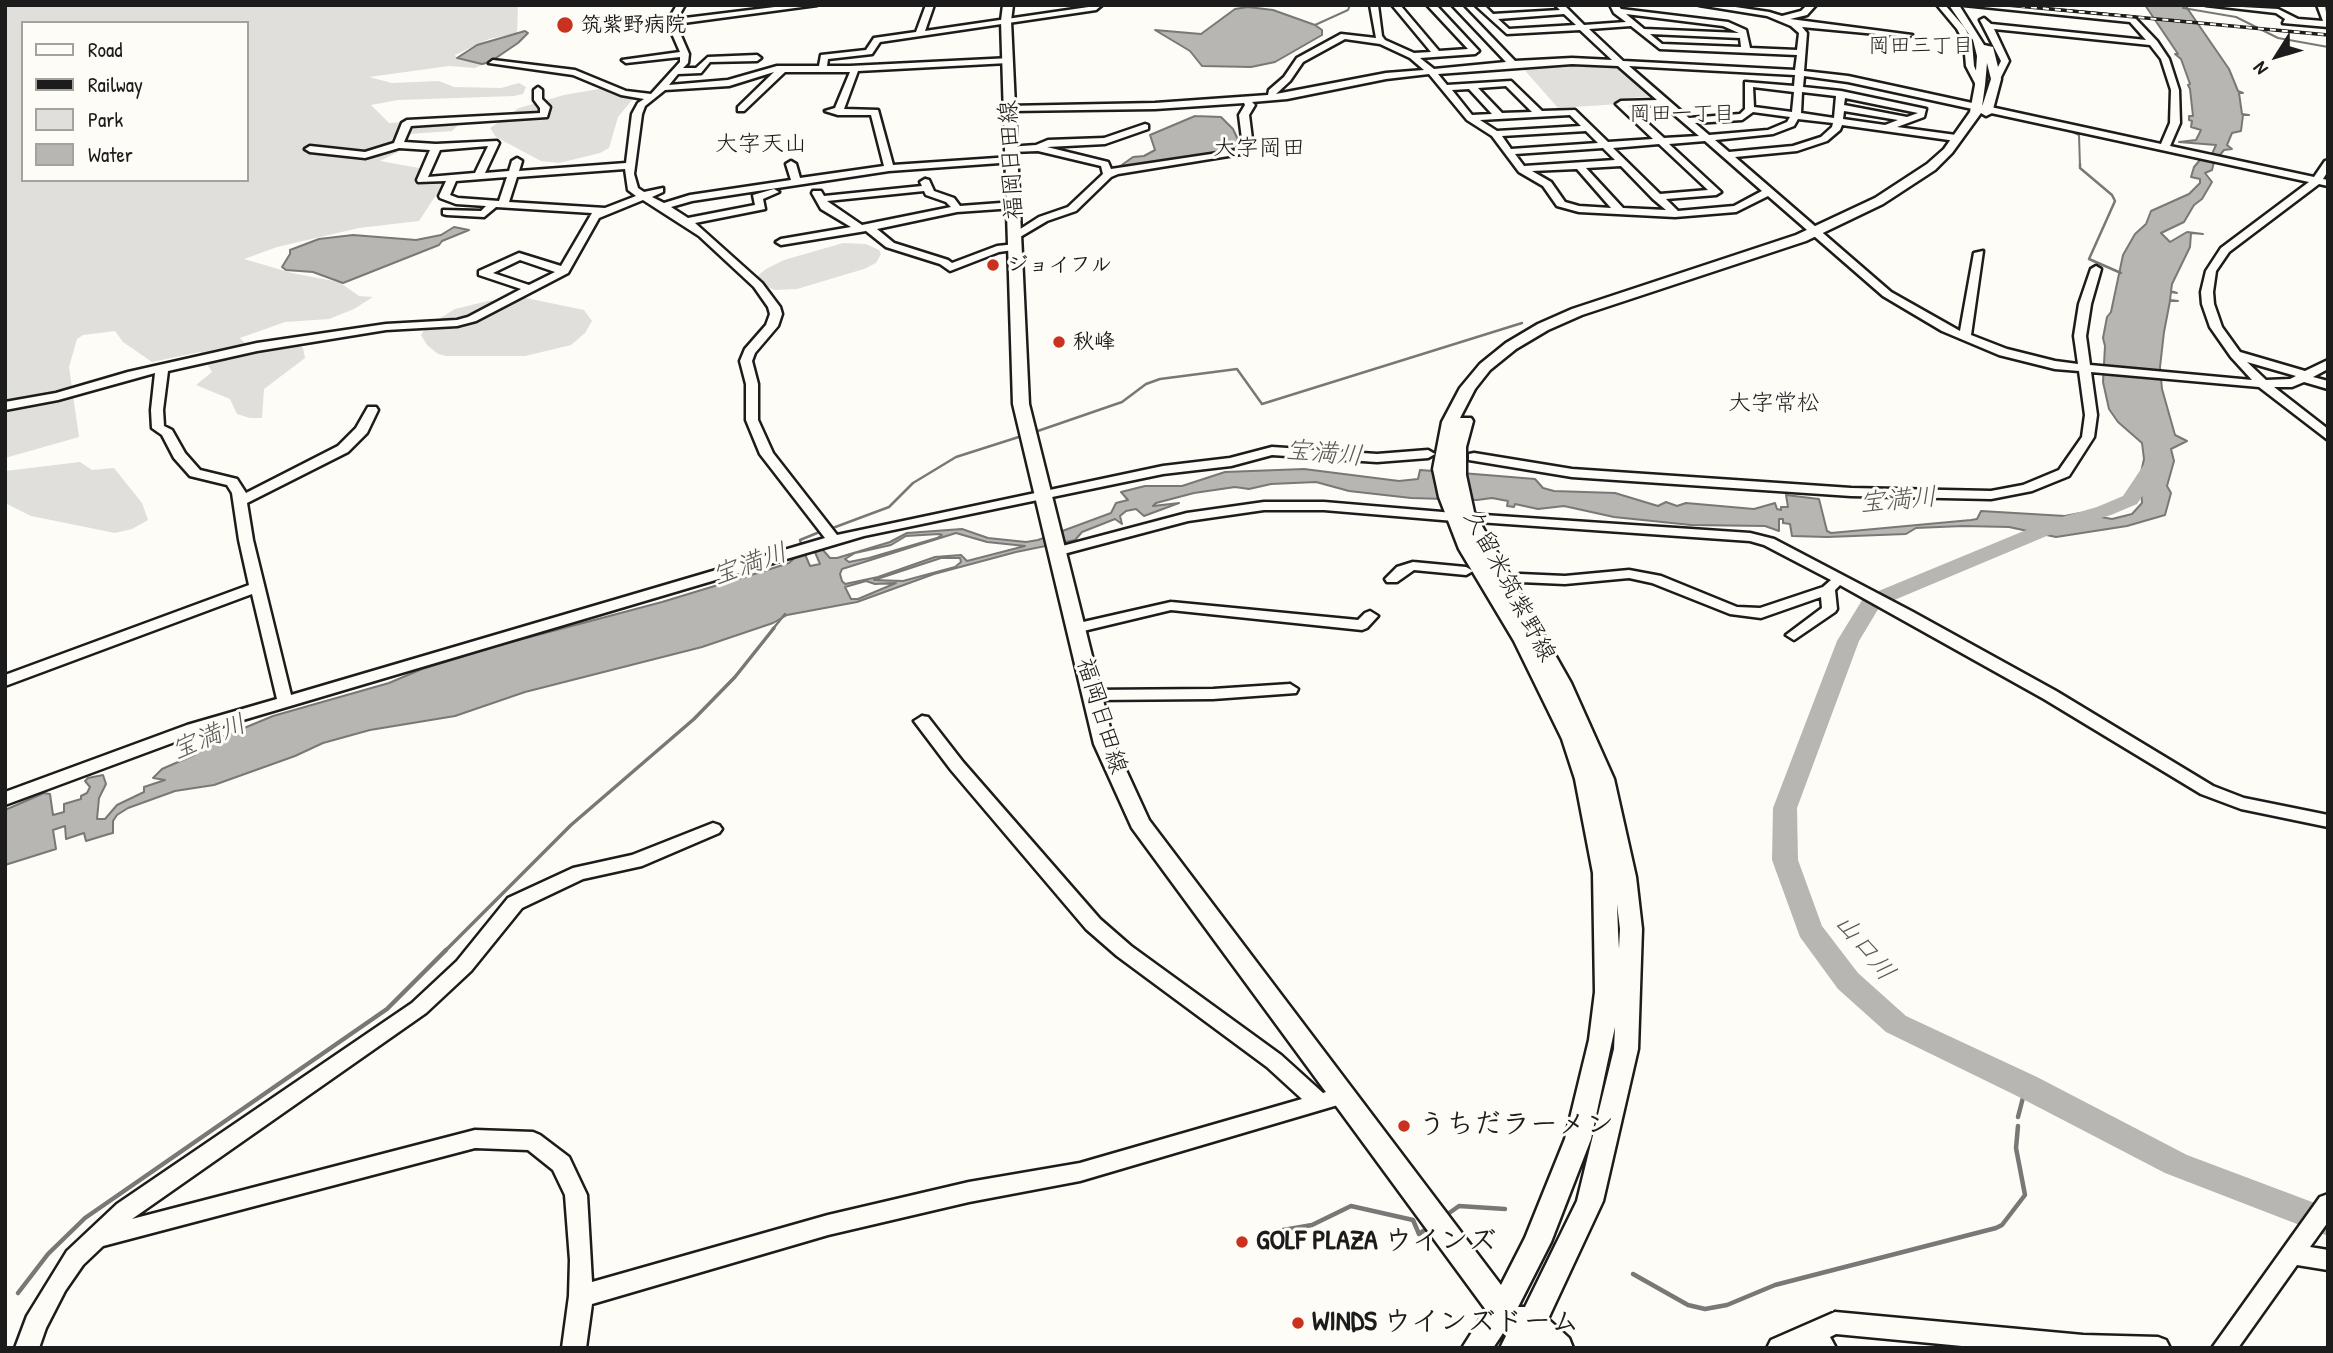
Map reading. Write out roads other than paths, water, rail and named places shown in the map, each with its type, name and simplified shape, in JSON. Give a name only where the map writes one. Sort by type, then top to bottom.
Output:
[{"type":"main road","name":"福岡日田線","points":[[1008,5],[1006,21],[1021,404],[1104,744],[1140,823],[1272,998],[1330,1099],[1525,1338],[1559,1348]]},
{"type":"main road","name":"久留米筑紫野線","points":[[1954,5],[1982,40],[1982,107]]},
{"type":"main road","name":"久留米筑紫野線","points":[[1476,1348],[1503,1309],[1537,1242],[1562,1183],[1589,1097],[1608,992],[1604,873],[1585,779],[1572,738],[1529,652],[1468,549],[1450,474],[1463,425],[1472,405],[1496,371],[1521,350],[1552,332],[1589,316],[1750,265],[1891,204],[1940,170],[1970,140],[1996,79],[1982,40],[1962,5]]},
{"type":"main road","name":"久留米筑紫野線","points":[[1821,235],[1931,167],[1948,151],[1982,107]]},
{"type":"main road","name":"久留米筑紫野線","points":[[1460,515],[1561,682],[1604,779],[1625,877],[1631,929],[1626,1049],[1590,1201],[1525,1338]]},
{"type":"street","points":[[671,22],[681,5]]},
{"type":"street","points":[[671,22],[813,5]]},
{"type":"street","points":[[919,35],[930,5]]},
{"type":"street","points":[[823,67],[824,57],[869,52],[877,40],[1096,8],[1098,5]]},
{"type":"street","points":[[1374,5],[1379,36]]},
{"type":"street","points":[[1396,5],[1437,54]]},
{"type":"street","points":[[1413,56],[1475,51],[1431,5]]},
{"type":"street","points":[[1456,5],[1513,64]]},
{"type":"street","points":[[1479,5],[1507,32],[1632,24]]},
{"type":"street","points":[[1516,5],[1525,14]]},
{"type":"street","points":[[1703,5],[1754,11],[1794,24],[1908,35]]},
{"type":"street","points":[[1782,19],[1804,13],[1812,5]]},
{"type":"street","points":[[1941,5],[1961,28],[1968,43],[1970,66],[1980,85]]},
{"type":"street","points":[[1969,5],[2132,20],[2165,59],[2175,90],[2175,123],[2169,148]]},
{"type":"street","points":[[1969,5],[1989,26],[2005,61],[1996,79]]},
{"type":"street","points":[[2210,5],[2248,9],[2263,19],[2328,25],[2321,5]]},
{"type":"street","points":[[1616,8],[1660,46],[1802,53]]},
{"type":"street","points":[[1616,8],[1714,21],[1737,28],[1743,32],[1746,50]]},
{"type":"street","points":[[2107,8],[2123,12],[2124,19]]},
{"type":"street","points":[[1491,17],[1562,9],[1620,63],[1887,294],[1930,322],[1965,338],[2023,358],[2089,369],[2264,385],[2292,383],[2328,364]]},
{"type":"street","points":[[671,22],[685,54],[684,63],[663,88],[641,105],[637,114],[629,166],[632,190],[686,222],[740,268],[774,307],[776,314],[772,326],[749,352],[746,361],[754,401],[752,420],[767,454],[833,540]]},
{"type":"street","points":[[1510,152],[1770,132],[1790,124],[1796,114],[1803,33],[1794,24]]},
{"type":"street","points":[[1989,26],[2154,43]]},
{"type":"street","points":[[1641,31],[1744,36]]},
{"type":"street","points":[[1272,98],[1272,92],[1287,79],[1300,60],[1344,36],[1379,36],[1413,56],[1430,71],[1470,118],[1495,134],[1522,170],[1547,184],[1556,199],[1567,207],[1675,214],[1736,209],[1770,191]]},
{"type":"street","points":[[626,61],[649,61],[685,54]]},
{"type":"street","points":[[675,71],[698,71],[708,61],[757,58],[764,74]]},
{"type":"street","points":[[663,88],[729,83],[782,70],[1008,61]]},
{"type":"street","points":[[493,63],[575,73],[624,93],[652,97]]},
{"type":"street","points":[[1010,108],[1155,106],[1272,98],[1378,77],[1513,64],[1620,63],[1801,73],[1848,79],[2323,182]]},
{"type":"street","points":[[855,69],[834,111],[874,112],[889,168]]},
{"type":"street","points":[[741,109],[782,70]]},
{"type":"street","points":[[1444,88],[1508,83],[1540,114]]},
{"type":"street","points":[[1689,121],[1742,117],[1750,108],[1748,84],[1841,94],[1923,111],[1921,115],[1886,128]]},
{"type":"street","points":[[1471,85],[1499,116]]},
{"type":"street","points":[[398,145],[407,123],[544,115],[545,107],[538,100],[538,90]]},
{"type":"street","points":[[1728,155],[1774,152],[1812,145],[1831,135],[1839,120],[1841,94]]},
{"type":"street","points":[[791,164],[798,183],[821,199],[825,207],[890,245],[944,262],[950,268],[1016,241],[1043,219],[1072,209],[1108,175],[1116,171],[1244,151],[1247,139],[1244,115],[1250,105],[1246,100]]},
{"type":"street","points":[[1657,197],[1716,192],[1622,104],[1668,102]]},
{"type":"street","points":[[1839,107],[1907,120]]},
{"type":"street","points":[[1750,108],[1956,138]]},
{"type":"street","points":[[1470,118],[1572,112],[1675,214]]},
{"type":"street","points":[[453,146],[463,120]]},
{"type":"street","points":[[662,206],[690,198],[889,168],[920,167],[1011,155],[1048,144],[1105,141],[1145,127]]},
{"type":"street","points":[[1495,134],[1587,128]]},
{"type":"street","points":[[310,149],[365,155],[398,145],[436,147],[494,143],[479,176]]},
{"type":"street","points":[[436,147],[422,180],[629,166]]},
{"type":"street","points":[[1038,148],[1105,164],[1108,175]]},
{"type":"street","points":[[447,212],[484,214],[498,204],[517,161]]},
{"type":"street","points":[[1522,170],[1622,163]]},
{"type":"street","points":[[2328,163],[2323,182],[2225,250],[2211,271],[2208,304],[2216,327],[2235,354],[2264,385],[2328,436]]},
{"type":"street","points":[[920,167],[921,179],[930,193],[950,201],[957,209]]},
{"type":"street","points":[[1580,167],[1618,209]]},
{"type":"street","points":[[452,178],[444,196],[446,198],[603,211]]},
{"type":"street","points":[[686,222],[761,207],[757,197],[798,183]]},
{"type":"street","points":[[821,199],[929,188]]},
{"type":"street","points":[[5,406],[58,396],[257,347],[386,327],[457,323],[472,319],[564,271],[591,220],[603,211],[659,190]]},
{"type":"street","points":[[781,242],[957,209],[1014,205]]},
{"type":"street","points":[[1965,338],[1979,253]]},
{"type":"street","points":[[531,289],[483,273],[519,256],[564,271]]},
{"type":"street","points":[[1474,457],[1572,473],[1851,492],[1991,495],[2027,488],[2064,473],[2088,437],[2091,415],[2089,369],[2080,336],[2085,304],[2096,269]]},
{"type":"street","points":[[2235,354],[2328,385]]},
{"type":"street","points":[[162,369],[156,410],[158,428],[167,433],[179,455],[195,473],[232,482],[239,493],[246,540],[285,701]]},
{"type":"street","points":[[240,501],[343,449],[362,430],[372,410]]},
{"type":"street","points":[[2310,423],[2328,426]]},
{"type":"street","points":[[5,799],[192,729],[833,540],[1044,498],[1163,470],[1231,462],[1272,451],[1377,458],[1428,454]]},
{"type":"street","points":[[1056,550],[1187,517],[1264,506],[1324,506],[1750,537],[1769,542],[1836,583],[1908,615],[2050,695],[2207,790],[2241,803],[2328,821]]},
{"type":"street","points":[[1392,579],[1402,570],[1413,566],[1466,571]]},
{"type":"street","points":[[1520,578],[1565,580],[1629,575],[1656,579],[1735,611],[1761,613],[1836,583]]},
{"type":"street","points":[[1794,635],[1830,609],[1836,583]]},
{"type":"street","points":[[5,681],[259,586]]},
{"type":"street","points":[[1075,628],[1171,606],[1362,625],[1370,616]]},
{"type":"street","points":[[1092,695],[1213,694],[1290,689]]},
{"type":"street","points":[[922,721],[957,766],[1093,924],[1124,951],[1330,1099]]},
{"type":"street","points":[[27,1348],[35,1324],[75,1258],[125,1211],[419,1008],[464,966],[515,903],[579,873],[636,861],[713,830]]},
{"type":"street","points":[[581,1296],[828,1225],[969,1192],[1080,1172],[1330,1099]]},
{"type":"street","points":[[95,1239],[475,1139],[533,1141],[561,1164],[576,1195],[581,1296],[575,1348]]},
{"type":"street","points":[[2224,1348],[2328,1204]]},
{"type":"street","points":[[2296,1250],[2328,1260]]},
{"type":"street","points":[[1780,1348],[1819,1340],[1835,1323],[2083,1346],[2158,1348]]},
{"type":"water","points":[[2145,5],[2185,5],[2229,69],[2238,91],[2243,93],[2239,93],[2242,114],[2249,115],[2243,115],[2241,131],[2232,133],[2227,145],[2232,149],[2224,150],[2214,162],[2212,170],[2205,173],[2212,182],[2202,199],[2194,205],[2184,222],[2161,233],[2170,242],[2187,232],[2203,234],[2191,233],[2190,247],[2172,284],[2171,291],[2177,293],[2171,292],[2170,300],[2178,301],[2170,301],[2164,332],[2160,367],[2162,389],[2175,435],[2187,441],[2171,449],[2174,461],[2167,486],[2171,493],[2165,515],[2127,526],[2056,537],[2009,527],[1963,526],[1916,528],[1906,534],[1827,537],[1792,536],[1790,524],[1783,523],[1783,519],[1779,519],[1779,531],[1765,526],[1691,525],[1614,517],[1564,506],[1538,509],[1515,504],[1514,507],[1507,506],[1508,501],[1492,498],[1411,498],[1349,491],[1316,482],[1271,484],[1249,489],[1235,487],[1194,493],[1156,503],[1153,506],[1179,503],[1144,516],[1136,509],[1126,511],[1120,516],[1122,524],[1115,519],[1082,532],[1075,540],[1016,552],[934,574],[857,602],[787,615],[773,623],[702,647],[525,692],[455,716],[370,730],[323,743],[214,785],[175,791],[128,808],[113,821],[113,833],[86,841],[84,833],[66,839],[65,826],[53,830],[56,849],[5,865],[5,810],[44,793],[50,794],[53,815],[64,812],[64,804],[81,799],[81,796],[87,793],[90,787],[85,781],[88,778],[103,775],[106,784],[99,798],[97,819],[105,819],[117,805],[144,792],[144,787],[165,780],[153,778],[162,769],[194,755],[208,743],[273,716],[389,683],[422,669],[500,645],[662,602],[764,571],[789,563],[800,553],[804,552],[810,566],[820,564],[814,550],[822,549],[830,558],[837,558],[890,542],[907,533],[962,529],[988,538],[1026,542],[1038,540],[1111,513],[1116,503],[1128,500],[1121,492],[1145,486],[1182,486],[1225,472],[1304,469],[1399,481],[1418,479],[1420,470],[1474,474],[1535,479],[1543,488],[1554,491],[1615,493],[1658,506],[1666,502],[1677,506],[1686,503],[1754,509],[1775,503],[1777,509],[1781,510],[1781,507],[1788,507],[1786,495],[1819,499],[1827,531],[1831,533],[1971,520],[1977,519],[1981,511],[2065,516],[2080,513],[2112,519],[2132,514],[2142,503],[2142,443],[2118,422],[2109,409],[2103,382],[2103,338],[2107,317],[2111,312],[2123,255],[2135,234],[2146,224],[2151,211],[2189,194],[2200,183],[2200,179],[2191,177],[2194,167],[2200,160],[2212,154],[2216,145],[2179,142],[2196,140],[2201,130],[2191,127],[2189,116],[2193,116],[2190,84],[2181,59],[2175,54],[2178,54]],"holes":[[[956,533],[987,542],[1025,546],[967,561],[961,555],[935,557],[878,577],[845,584],[840,574],[842,569]],[[942,535],[869,558],[849,562],[845,559],[855,553],[891,545],[906,536]],[[941,558],[960,558],[961,562],[955,567],[903,581],[874,580]],[[866,581],[875,584],[896,583],[858,599],[851,599],[845,587]]]},
{"type":"water","points":[[1248,7],[1273,10],[1315,25],[1322,30],[1322,35],[1275,62],[1251,67],[1202,66],[1190,51],[1155,30],[1201,34],[1235,9]]},
{"type":"water","points":[[525,31],[528,33],[518,43],[490,62],[482,64],[457,58],[477,45]]},
{"type":"water","points":[[1195,116],[1221,117],[1233,129],[1240,144],[1226,151],[1198,157],[1119,167],[1133,157],[1144,156],[1155,150],[1150,135]]},
{"type":"water","points":[[454,227],[469,230],[442,241],[439,245],[343,283],[313,272],[286,270],[282,267],[290,250],[319,239],[353,235],[416,240],[441,235]]},
{"type":"waterway","points":[[1315,25],[1348,10],[1350,5]]},
{"type":"waterway","points":[[2183,8],[2236,17],[2278,38],[2328,47]]},
{"type":"waterway","points":[[2073,132],[2079,135],[2080,166]]},
{"type":"waterway","points":[[2080,166],[2112,195],[2115,201],[2089,259],[2121,273]]},
{"type":"waterway","points":[[1032,433],[1122,402],[1146,384],[1160,379],[1237,369],[1262,404],[1522,323]]},
{"type":"waterway","points":[[830,529],[889,507],[913,483],[956,457],[1025,435]]},
{"type":"waterway","name":"宝満川","points":[[2061,524],[2130,500],[2156,461]]},
{"type":"waterway","name":"山口川","points":[[2055,525],[1872,602],[1848,641],[1785,808],[1785,860],[1810,930],[1848,981],[1896,1024],[2026,1086],[2176,1164],[2328,1222]]},
{"type":"waterway","points":[[802,547],[800,540],[822,531]]},
{"type":"waterway","points":[[772,630],[785,614]]},
{"type":"waterway","points":[[18,1293],[48,1254],[85,1218],[387,1009],[571,825],[694,719],[735,677],[774,628]]},
{"type":"waterway","points":[[2018,1117],[2026,1086]]},
{"type":"waterway","points":[[1633,1274],[1688,1305],[1705,1309],[1727,1305],[1775,1285],[1996,1228],[2002,1225],[2025,1195],[2016,1148],[2018,1126]]},
{"type":"waterway","points":[[1283,1230],[1312,1225],[1351,1206],[1413,1220],[1419,1234],[1430,1226]]},
{"type":"waterway","points":[[1445,1216],[1459,1206],[1505,1209]]},
{"type":"railway","points":[[2007,5],[2328,35]]},
{"type":"place","name":"筑紫野病院","points":[[565,25]]},
{"type":"place","name":"ジョイフル","points":[[993,265]]},
{"type":"place","name":"秋峰","points":[[1059,342]]},
{"type":"place","name":"うちだラーメン","points":[[1404,1126]]},
{"type":"place","name":"GOLF PLAZA ウインズ","points":[[1242,1242]]},
{"type":"place","name":"WINDS ウインズドーム","points":[[1298,1323]]},
{"type":"district","name":"岡田三丁目","points":[[1921,46]]},
{"type":"district","name":"岡田一丁目","points":[[1682,114]]},
{"type":"district","name":"大字天山","points":[[761,145]]},
{"type":"district","name":"大字岡田","points":[[1259,149]]},
{"type":"district","name":"大字常松","points":[[1774,404]]}]
